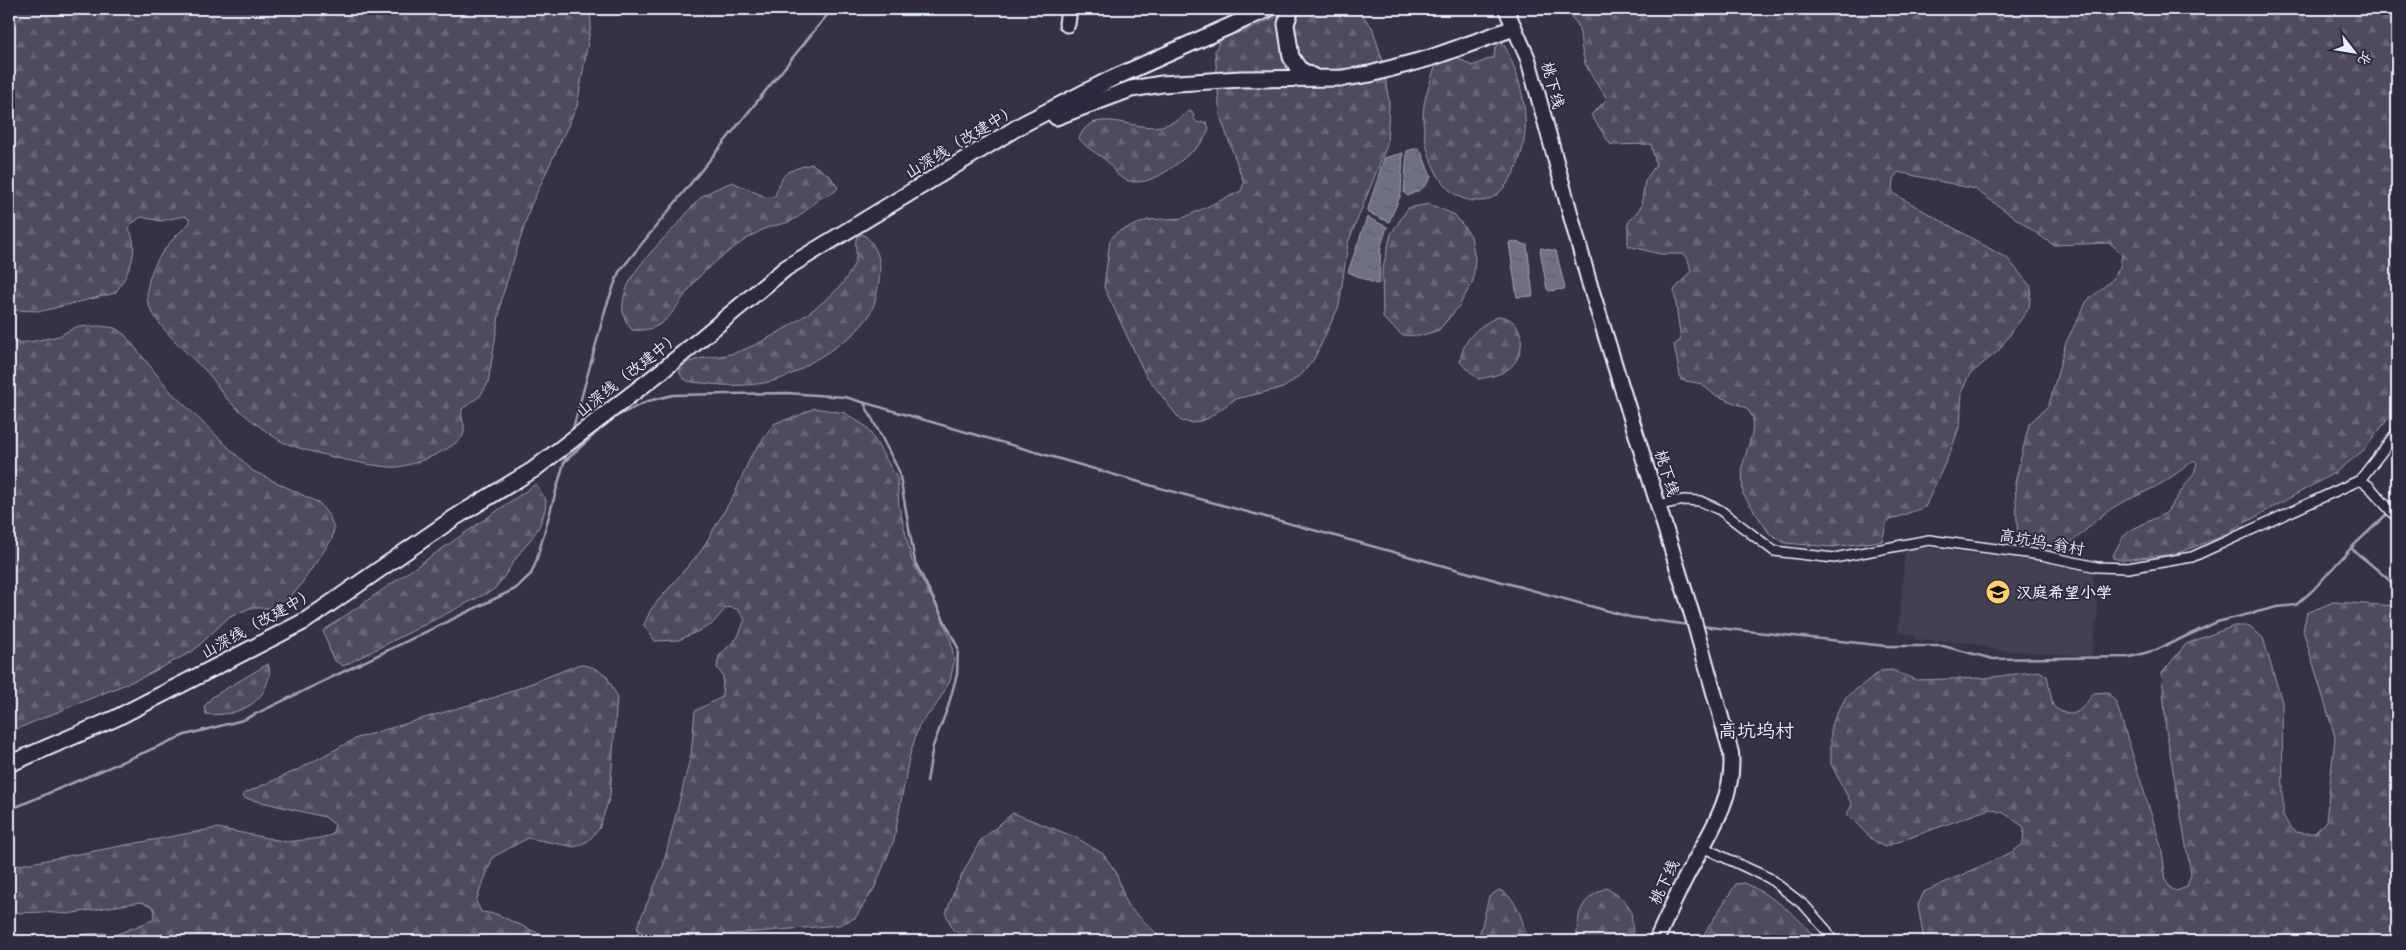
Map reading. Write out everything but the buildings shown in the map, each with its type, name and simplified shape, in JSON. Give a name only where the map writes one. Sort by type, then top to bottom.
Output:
[{"type":"highway","name":"山深线（改建中）","points":[[9,764],[116,718],[305,621],[454,518],[532,470],[663,370],[786,268],[1023,124],[1108,80],[1268,9]]},
{"type":"highway","points":[[1291,9],[1286,24],[1291,57],[1300,69],[1314,77]]},
{"type":"highway","points":[[958,163],[1064,113],[1131,89],[1192,80],[1342,78],[1370,74],[1430,58],[1514,28]]},
{"type":"main road","name":"桃下线","points":[[1506,9],[1528,59],[1589,282],[1694,620],[1731,753],[1732,767],[1726,800],[1656,941]]},
{"type":"street","name":"高坑坞-翁村","points":[[1658,505],[1684,500],[1700,501],[1720,510],[1774,551],[1834,558],[1929,540],[2041,555],[2097,567],[2128,568],[2192,557],[2360,480],[2397,432]]},
{"type":"street","points":[[2360,480],[2369,486],[2397,518]]},
{"type":"street","points":[[1702,847],[1769,878],[1805,906],[1827,931],[1832,941]]},
{"type":"shaded area","name":"汉庭希望小学","points":[[1921,547],[2059,564],[2092,572],[2098,612],[2091,656],[1996,650],[1972,643],[1916,640],[1914,635],[1898,632],[1905,552]]},
{"type":"green space","points":[[9,9],[590,9],[591,24],[577,106],[531,205],[502,297],[488,383],[480,396],[462,409],[464,434],[462,437],[450,447],[422,460],[404,466],[387,467],[337,458],[302,449],[279,440],[251,420],[226,398],[209,374],[170,336],[149,305],[147,296],[151,274],[167,246],[190,223],[189,219],[184,216],[161,221],[141,217],[131,224],[129,229],[134,245],[133,254],[128,270],[115,293],[42,311],[9,310]]},
{"type":"green space","points":[[1293,9],[1357,9],[1372,27],[1383,62],[1389,103],[1387,145],[1348,243],[1339,306],[1314,359],[1302,374],[1283,388],[1235,399],[1207,419],[1192,423],[1181,421],[1145,374],[1104,287],[1110,240],[1117,232],[1148,220],[1183,218],[1241,191],[1244,183],[1220,116],[1215,51],[1222,36],[1251,29]]},
{"type":"green space","points":[[1557,9],[2397,9],[2397,61],[2394,90],[2397,114],[2397,407],[2364,450],[2336,472],[2218,538],[2175,554],[2122,560],[2113,558],[2123,537],[2131,530],[2166,513],[2194,473],[2197,463],[2194,460],[2161,483],[2113,508],[2066,546],[2052,551],[2037,551],[2028,547],[2020,542],[2018,538],[2015,483],[2029,424],[2049,405],[2066,342],[2087,301],[2113,279],[2120,267],[2122,254],[2110,243],[2053,245],[1975,189],[1898,172],[1893,179],[1892,190],[1896,195],[2008,259],[2031,287],[2029,308],[1998,351],[1969,375],[1962,391],[1960,425],[1951,450],[1925,507],[1887,521],[1882,541],[1832,547],[1785,543],[1769,533],[1743,494],[1742,467],[1752,434],[1753,418],[1747,408],[1713,394],[1702,384],[1681,380],[1674,345],[1681,340],[1674,290],[1691,271],[1688,259],[1682,254],[1660,254],[1628,246],[1628,223],[1641,207],[1645,181],[1656,165],[1651,144],[1611,145],[1591,115],[1607,99],[1585,63],[1577,24],[1566,13]]},
{"type":"green space","points":[[1502,41],[1517,75],[1522,93],[1525,111],[1523,147],[1518,164],[1509,181],[1500,192],[1484,201],[1465,199],[1453,193],[1444,184],[1430,158],[1423,116],[1426,95],[1437,61],[1455,56],[1472,66],[1494,57],[1495,48]]},
{"type":"green space","points":[[1189,111],[1193,113],[1194,119],[1198,123],[1206,122],[1209,128],[1202,142],[1170,169],[1145,181],[1128,181],[1120,177],[1108,162],[1079,138],[1085,128],[1094,123],[1115,121],[1139,126],[1161,126],[1169,124]]},
{"type":"green space","points":[[812,164],[830,176],[838,188],[836,190],[819,199],[795,219],[762,230],[728,252],[698,278],[664,321],[655,327],[645,330],[632,330],[624,317],[623,303],[634,274],[700,198],[710,191],[732,182],[768,198],[775,196],[780,181],[787,173],[796,168]]},
{"type":"green space","points":[[1429,204],[1455,215],[1471,236],[1475,259],[1473,281],[1459,306],[1439,330],[1420,336],[1402,335],[1383,318],[1382,272],[1391,234],[1408,208]]},
{"type":"green space","points":[[863,234],[872,244],[878,255],[880,267],[879,281],[875,302],[869,316],[847,339],[792,374],[759,384],[724,385],[690,382],[682,377],[679,369],[683,365],[701,359],[726,355],[756,344],[793,324],[810,312],[839,288],[847,277],[856,258],[856,239]]},
{"type":"green space","points":[[1499,316],[1508,319],[1519,330],[1521,347],[1519,355],[1514,363],[1505,371],[1478,379],[1460,362],[1462,353],[1468,339],[1478,329]]},
{"type":"green space","points":[[100,326],[115,328],[125,335],[171,392],[253,471],[319,503],[329,516],[334,528],[332,539],[297,590],[280,605],[267,608],[250,608],[228,618],[193,651],[143,677],[9,732],[9,343],[30,342],[59,336],[76,327]]},
{"type":"green space","points":[[814,408],[845,413],[867,427],[897,478],[899,506],[912,561],[940,614],[951,641],[954,662],[950,681],[935,707],[919,725],[909,758],[894,840],[874,889],[855,918],[839,925],[649,941],[641,938],[637,927],[663,866],[691,755],[695,711],[722,697],[723,676],[717,667],[719,656],[738,637],[745,619],[737,609],[727,607],[711,625],[679,640],[655,641],[644,625],[651,609],[701,551],[735,493],[751,456],[775,423],[798,416]]},
{"type":"green space","points":[[536,484],[546,500],[540,525],[503,579],[493,590],[343,666],[333,659],[323,631]]},
{"type":"green space","points":[[2333,602],[2397,606],[2397,941],[1924,941],[1918,905],[1924,892],[2012,852],[2023,844],[2024,827],[2004,813],[1989,809],[1884,847],[1872,839],[1847,814],[1852,805],[1831,764],[1831,725],[1846,697],[1881,671],[1892,670],[1916,680],[1985,678],[2039,671],[2047,676],[2053,706],[2066,714],[2072,714],[2081,709],[2094,693],[2107,692],[2116,702],[2161,846],[2166,880],[2170,888],[2176,891],[2187,887],[2191,874],[2166,730],[2162,673],[2186,644],[2234,626],[2250,626],[2263,638],[2282,702],[2283,815],[2294,831],[2315,833],[2326,821],[2335,737],[2303,630],[2307,613]]},
{"type":"green space","points":[[268,664],[270,672],[267,683],[258,699],[251,705],[225,714],[206,714],[204,707],[212,697]]},
{"type":"green space","points":[[580,664],[594,668],[606,675],[617,696],[610,796],[599,829],[588,841],[575,847],[528,838],[493,857],[476,901],[481,912],[496,914],[555,941],[9,941],[9,939],[103,933],[115,935],[153,920],[155,912],[153,907],[141,902],[67,914],[19,913],[9,910],[9,867],[217,828],[287,842],[332,835],[335,825],[325,817],[244,798],[243,794],[297,770],[357,738],[499,696]]},
{"type":"green space","points":[[1013,813],[1075,837],[1103,854],[1116,872],[1127,905],[1164,941],[971,941],[953,930],[946,914],[955,888],[980,841]]},
{"type":"green space","points":[[1745,883],[1785,907],[1802,923],[1816,941],[1702,941],[1701,939],[1736,884]]},
{"type":"green space","points":[[1606,888],[1628,905],[1634,941],[1576,941],[1579,915],[1582,908],[1590,898]]},
{"type":"green space","points":[[1499,890],[1511,899],[1519,911],[1528,941],[1478,941],[1489,897]]},
{"type":"water","points":[[1418,148],[1421,151],[1431,177],[1424,187],[1408,196],[1404,193],[1407,151]]},
{"type":"water","points":[[1403,153],[1401,194],[1389,222],[1367,212],[1384,158]]},
{"type":"water","points":[[1367,217],[1387,227],[1381,246],[1379,283],[1376,284],[1348,272]]},
{"type":"water","points":[[1511,241],[1527,245],[1533,296],[1517,297],[1509,243]]},
{"type":"water","points":[[1541,248],[1556,251],[1564,289],[1549,291],[1547,289]]},
{"type":"waterway","points":[[572,432],[606,307],[619,272],[832,9]]},
{"type":"waterway","points":[[613,418],[648,401],[673,395],[787,393],[845,397],[1160,488],[1630,617],[1689,625]]},
{"type":"waterway","points":[[864,403],[899,471],[915,562],[958,648],[957,674],[948,707],[933,746],[927,782]]},
{"type":"waterway","points":[[564,462],[609,421]]},
{"type":"waterway","points":[[9,810],[185,735],[243,720],[515,589],[531,574],[536,562],[567,452]]},
{"type":"waterway","points":[[1700,626],[1886,646],[1943,646],[1993,659],[2130,657],[2156,650],[2217,622],[2277,607],[2296,605],[2389,512]]},
{"type":"waterway","points":[[2351,548],[2381,572],[2397,588]]},
{"type":"place","name":"汉庭希望小学","points":[[1998,592]]},
{"type":"district","name":"高坑坞村","points":[[1756,730]]}]
